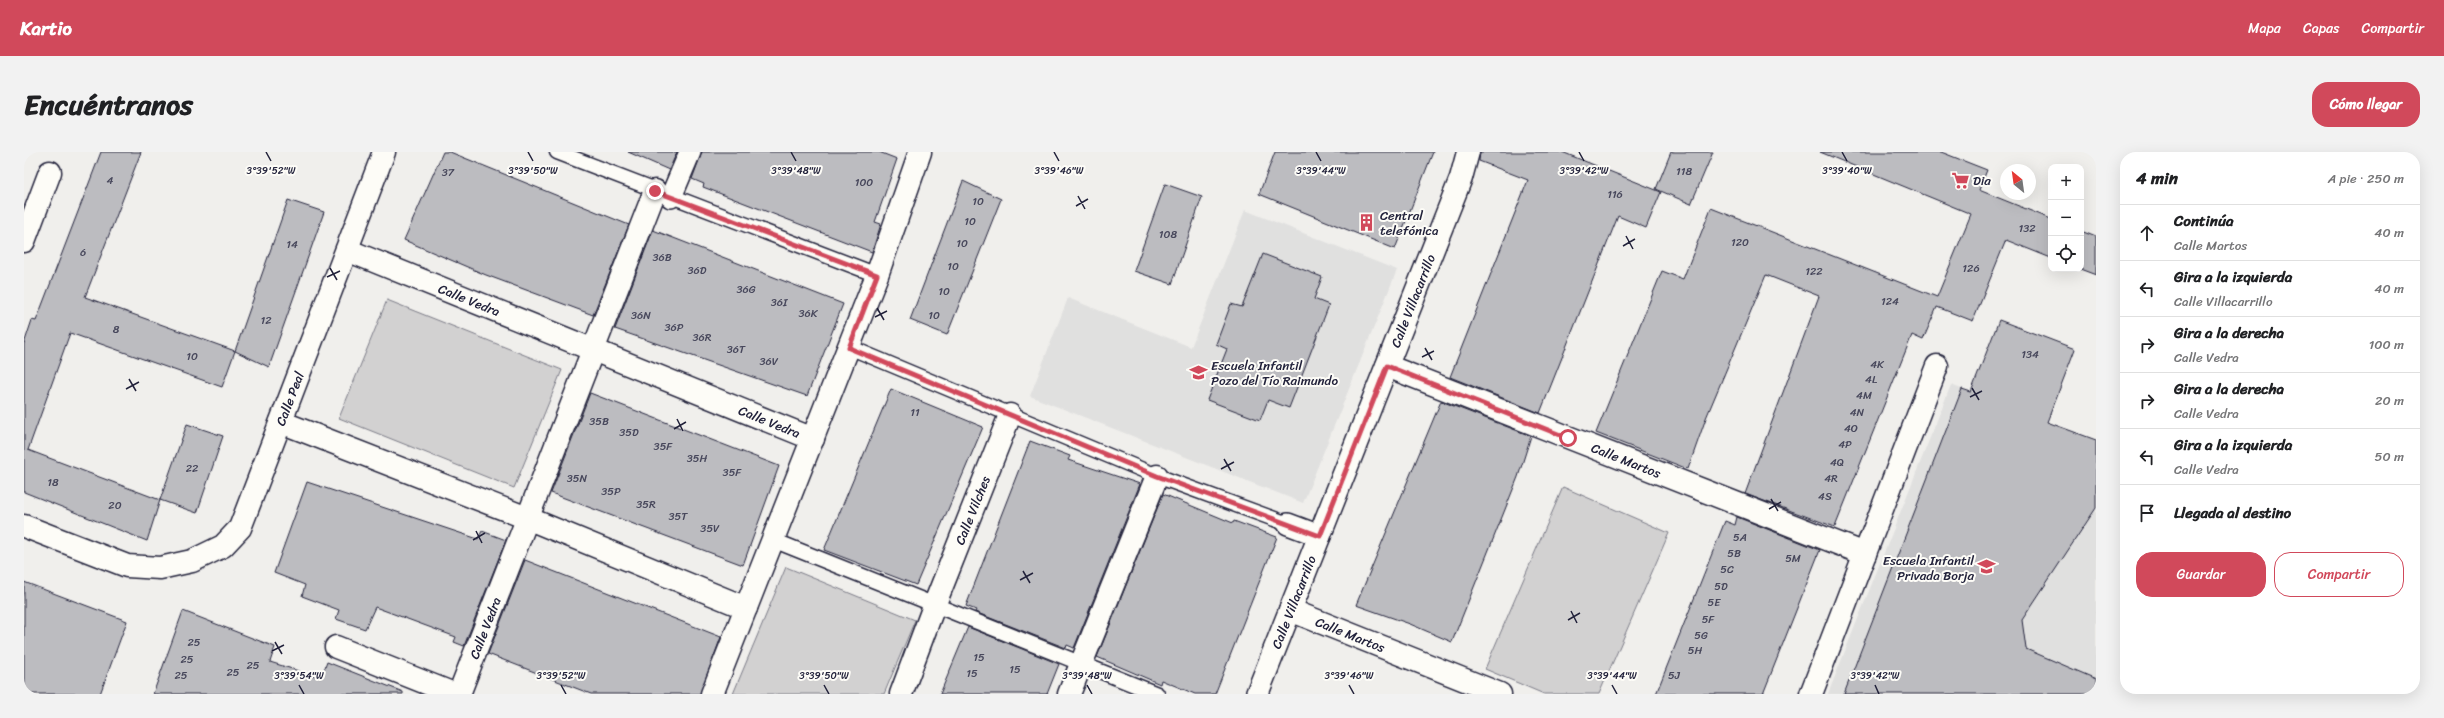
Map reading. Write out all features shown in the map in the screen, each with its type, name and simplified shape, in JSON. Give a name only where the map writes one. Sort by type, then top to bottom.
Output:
[{"type":"street","name":"Calle Peal","points":[[24,526],[127,566],[160,568],[192,561],[223,546],[240,528],[384,152]]},
{"type":"street","points":[[663,194],[690,152]]},
{"type":"street","name":"Calle Vedra","points":[[712,694],[812,438],[849,348],[877,275],[920,152]]},
{"type":"street","name":"Calle Villacarrillo","points":[[1257,694],[1461,178],[1468,152]]},
{"type":"street","points":[[24,241],[50,172]]},
{"type":"street","name":"Calle Vedra","points":[[459,694],[592,350],[663,194]]},
{"type":"street","name":"Calle Vedra","points":[[347,250],[812,438]]},
{"type":"street","name":"Calle Martos","points":[[1387,366],[1865,554]]},
{"type":"street","points":[[1811,694],[1937,366]]},
{"type":"street","name":"Calle Vilches","points":[[901,694],[934,606],[1010,415]]},
{"type":"street","points":[[281,422],[527,518],[746,608]]},
{"type":"street","points":[[1068,694],[1157,476]]},
{"type":"street","points":[[1288,524],[1320,536]]},
{"type":"street","name":"Calle Martos","points":[[1290,610],[1500,694]]},
{"type":"street","points":[[336,647],[454,694]]},
{"type":"lane","points":[[557,152],[877,275]]},
{"type":"lane","points":[[849,348],[1157,476],[1288,524]]},
{"type":"lane","points":[[773,540],[934,606],[1157,694]]},
{"type":"shaded area","name":"Escuela Infantil Pozo del Tío Raimundo","points":[[1245,210],[1397,270],[1303,503],[1030,396],[1068,298],[1191,347]]},
{"type":"shaded area","points":[[387,300],[562,370],[514,488],[339,418]]},
{"type":"shaded area","name":"Escuela Infantil Privada Borja","points":[[1951,385],[2096,440],[2096,694],[1828,694]]},
{"type":"shaded area","points":[[1563,487],[1669,533],[1599,694],[1544,694],[1485,669]]},
{"type":"shaded area","points":[[786,567],[915,620],[884,694],[733,694]]},
{"type":"building","points":[[101,152],[141,152],[85,297],[235,351],[222,387],[70,333],[28,450],[160,500],[147,541],[24,492],[24,344],[32,320],[36,321]]},
{"type":"building","points":[[443,152],[450,152],[629,225],[593,315],[486,275],[404,240]]},
{"type":"building","points":[[628,152],[677,152],[669,170]]},
{"type":"building","points":[[702,152],[879,152],[897,159],[875,222],[881,224],[872,252],[703,187],[704,184],[692,179]]},
{"type":"building","name":"Central telefónica","points":[[1275,152],[1433,152],[1395,249],[1259,194]]},
{"type":"building","points":[[1480,152],[1562,152],[1661,192],[1646,228],[1618,216],[1540,413],[1450,377],[1528,180],[1479,161]]},
{"type":"building","points":[[1671,152],[1713,152],[1691,204],[1656,189]]},
{"type":"building","points":[[1820,152],[1941,152],[1987,170],[1979,190],[2000,198],[2000,200],[2004,200],[2048,218],[2048,257],[2006,240],[1973,321],[1937,307],[1923,340],[1912,335],[1835,527],[1745,494],[1819,296],[1766,275],[1706,418],[1688,469],[1596,433],[1662,271],[1683,279],[1711,208],[1937,297],[1971,214]]},
{"type":"building","points":[[963,181],[1001,199],[947,335],[910,320]]},
{"type":"building","points":[[1165,184],[1202,197],[1172,284],[1134,271]]},
{"type":"building","points":[[288,200],[324,212],[269,367],[235,351]]},
{"type":"building","points":[[653,230],[843,304],[807,396],[615,329]]},
{"type":"building","points":[[2084,232],[2096,237],[2096,275],[2084,270]]},
{"type":"building","points":[[1263,254],[1322,277],[1314,299],[1329,305],[1289,408],[1268,400],[1260,420],[1207,400],[1227,349],[1216,344],[1231,304],[1242,307]]},
{"type":"building","name":"Escuela Infantil Privada Borja","points":[[1999,320],[2075,349],[2047,422],[2096,440],[2096,508],[2022,620],[2026,649],[2096,679],[2096,694],[1844,694],[1962,389],[1971,392]]},
{"type":"building","points":[[891,389],[983,427],[916,585],[824,550]]},
{"type":"building","points":[[590,393],[779,466],[743,565],[551,493]]},
{"type":"building","points":[[1441,401],[1531,436],[1518,477],[1452,642],[1410,624],[1356,605]]},
{"type":"building","points":[[187,424],[223,436],[197,513],[160,500]]},
{"type":"building","points":[[1030,441],[1070,456],[1068,460],[1140,484],[1074,648],[1067,645],[1066,648],[975,612],[976,610],[966,606]]},
{"type":"building","points":[[307,482],[478,539],[482,531],[506,540],[464,646],[454,642],[456,637],[375,607],[365,629],[336,619],[339,610],[302,596],[305,585],[274,573]]},
{"type":"building","points":[[1163,494],[1233,523],[1234,521],[1277,537],[1215,694],[1195,694],[1161,680],[1160,684],[1097,657]]},
{"type":"building","points":[[1737,517],[1820,550],[1763,694],[1656,694],[1725,521],[1735,525]]},
{"type":"building","points":[[525,560],[721,637],[700,694],[591,694],[488,654]]},
{"type":"building","points":[[24,582],[127,621],[100,694],[24,694]]},
{"type":"building","points":[[183,611],[275,647],[270,662],[321,678],[327,662],[403,692],[403,694],[153,694]]},
{"type":"building","points":[[968,627],[1059,664],[1047,694],[940,694]]},
{"type":"place","name":"Dia","points":[[1960,180]]},
{"type":"place","name":"Central telefónica","points":[[1367,222]]},
{"type":"place","name":"Escuela Infantil Pozo del Tío Raimundo","points":[[1198,372]]},
{"type":"place","name":"Escuela Infantil Privada Borja","points":[[1987,567]]},
{"type":"route","points":[[655,191],[877,275],[849,348],[1157,476],[1320,536],[1387,366],[1568,438]]}]
